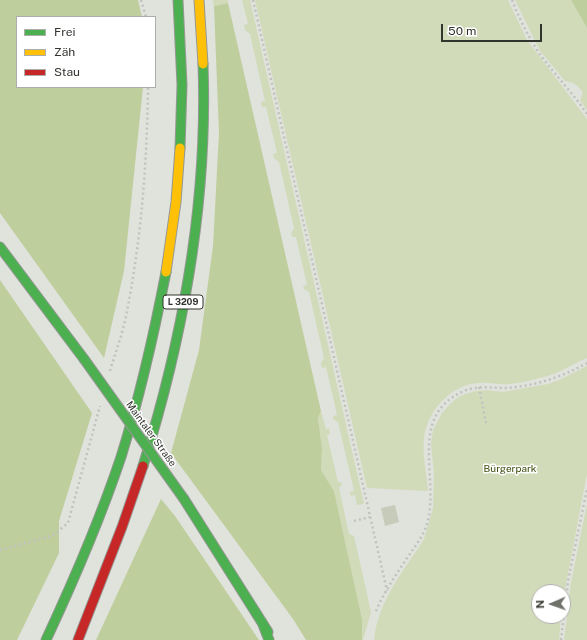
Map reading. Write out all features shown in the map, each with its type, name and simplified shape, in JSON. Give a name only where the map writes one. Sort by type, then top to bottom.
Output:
[{"type":"main road","name":"L 3209","points":[[46,640],[68,596],[116,473],[146,373],[170,260],[177,200],[182,126],[181,46],[178,0]]},
{"type":"main road","name":"L 3209","points":[[69,640],[96,591],[129,509],[147,453],[175,346],[186,289],[198,190],[204,78],[199,0]]},
{"type":"main road","points":[[170,39],[182,126]]},
{"type":"main road","name":"Maintaler Straße","points":[[0,247],[84,359],[184,499],[274,640]]},
{"type":"main road","points":[[78,640],[96,591]]},
{"type":"main road","points":[[262,622],[269,640]]},
{"type":"path","points":[[141,0],[146,16]]},
{"type":"path","points":[[253,0],[387,591]]},
{"type":"path","points":[[512,0],[518,16],[539,52],[578,100],[587,114]]},
{"type":"path","points":[[109,375],[125,322],[137,245],[147,156],[148,88]]},
{"type":"path","points":[[376,611],[422,536],[428,518],[432,488],[428,443],[431,424],[443,406],[454,396],[465,391],[479,387],[506,388],[539,382],[563,376],[587,363]]},
{"type":"path","points":[[479,387],[486,423]]},
{"type":"path","points":[[0,550],[52,536],[68,523],[102,398]]},
{"type":"path","points":[[561,640],[568,581],[587,490]]},
{"type":"path","points":[[354,521],[370,517]]},
{"type":"green space","points":[[0,0],[138,0],[142,16],[16,16],[16,88],[143,88],[124,271],[104,358],[0,213]]},
{"type":"green space","points":[[213,0],[228,0],[228,3],[214,6]]},
{"type":"green space","points":[[242,0],[250,0],[364,504],[357,505],[355,495],[351,496],[350,492],[354,491],[338,422],[333,419],[333,416],[337,415],[326,367],[322,368],[321,363],[324,358],[309,292],[304,289],[303,286],[307,285],[296,237],[292,237],[291,233],[294,228],[279,162],[274,158],[273,154],[277,153],[266,107],[262,107],[261,102],[265,101],[250,34],[245,30],[244,25],[248,24]]},
{"type":"green space","points":[[255,0],[508,0],[527,40],[587,119],[587,358],[553,374],[525,382],[510,384],[483,383],[469,385],[459,388],[450,394],[435,410],[426,429],[424,452],[428,491],[367,488]]},
{"type":"green space","points":[[515,0],[571,0],[587,28],[587,110],[580,100],[583,93],[576,84],[565,81],[540,51]]},
{"type":"green space","points":[[571,0],[587,0],[587,28]]},
{"type":"green space","points":[[228,3],[321,411],[318,418],[322,448],[321,470],[334,491],[362,619],[362,640],[306,640],[293,619],[171,453],[199,350],[213,246],[219,133],[214,6]]},
{"type":"green space","points":[[0,280],[92,413],[59,521],[59,553],[17,640],[0,640]]},
{"type":"green space","name":"Bürgerpark","points":[[587,366],[587,474],[566,584],[531,584],[531,624],[560,624],[559,640],[374,640],[376,625],[386,599],[400,574],[424,539],[433,508],[434,473],[431,445],[433,430],[442,413],[460,396],[475,391],[487,390],[502,392],[548,384]]},
{"type":"green space","points":[[321,411],[326,429],[329,428],[330,434],[327,435],[338,482],[341,482],[342,486],[339,487],[349,534],[354,536],[371,612],[363,640],[362,619],[334,491],[321,470],[322,448],[318,418]]},
{"type":"green space","points":[[161,499],[175,516],[259,640],[96,640]]},
{"type":"green space","points":[[587,504],[587,640],[564,640],[566,624],[571,624],[571,582]]},
{"type":"building","points":[[395,505],[399,522],[385,526],[381,508]]},
{"type":"traffic: fast","points":[[178,0],[182,85],[180,148]]},
{"type":"traffic: fast","points":[[143,466],[170,368],[190,268],[197,217],[201,166],[203,64]]},
{"type":"traffic: fast","points":[[0,247],[84,359]]},
{"type":"traffic: fast","points":[[46,640],[86,550],[121,457],[146,365],[166,272]]},
{"type":"traffic: fast","points":[[84,359],[184,499]]},
{"type":"traffic: fast","points":[[184,499],[268,632]]},
{"type":"traffic: fast","points":[[262,622],[269,640]]},
{"type":"traffic: slow","points":[[199,0],[203,64]]},
{"type":"traffic: slow","points":[[166,272],[176,202],[180,148]]},
{"type":"traffic: jam","points":[[78,640],[122,527],[143,466]]}]
